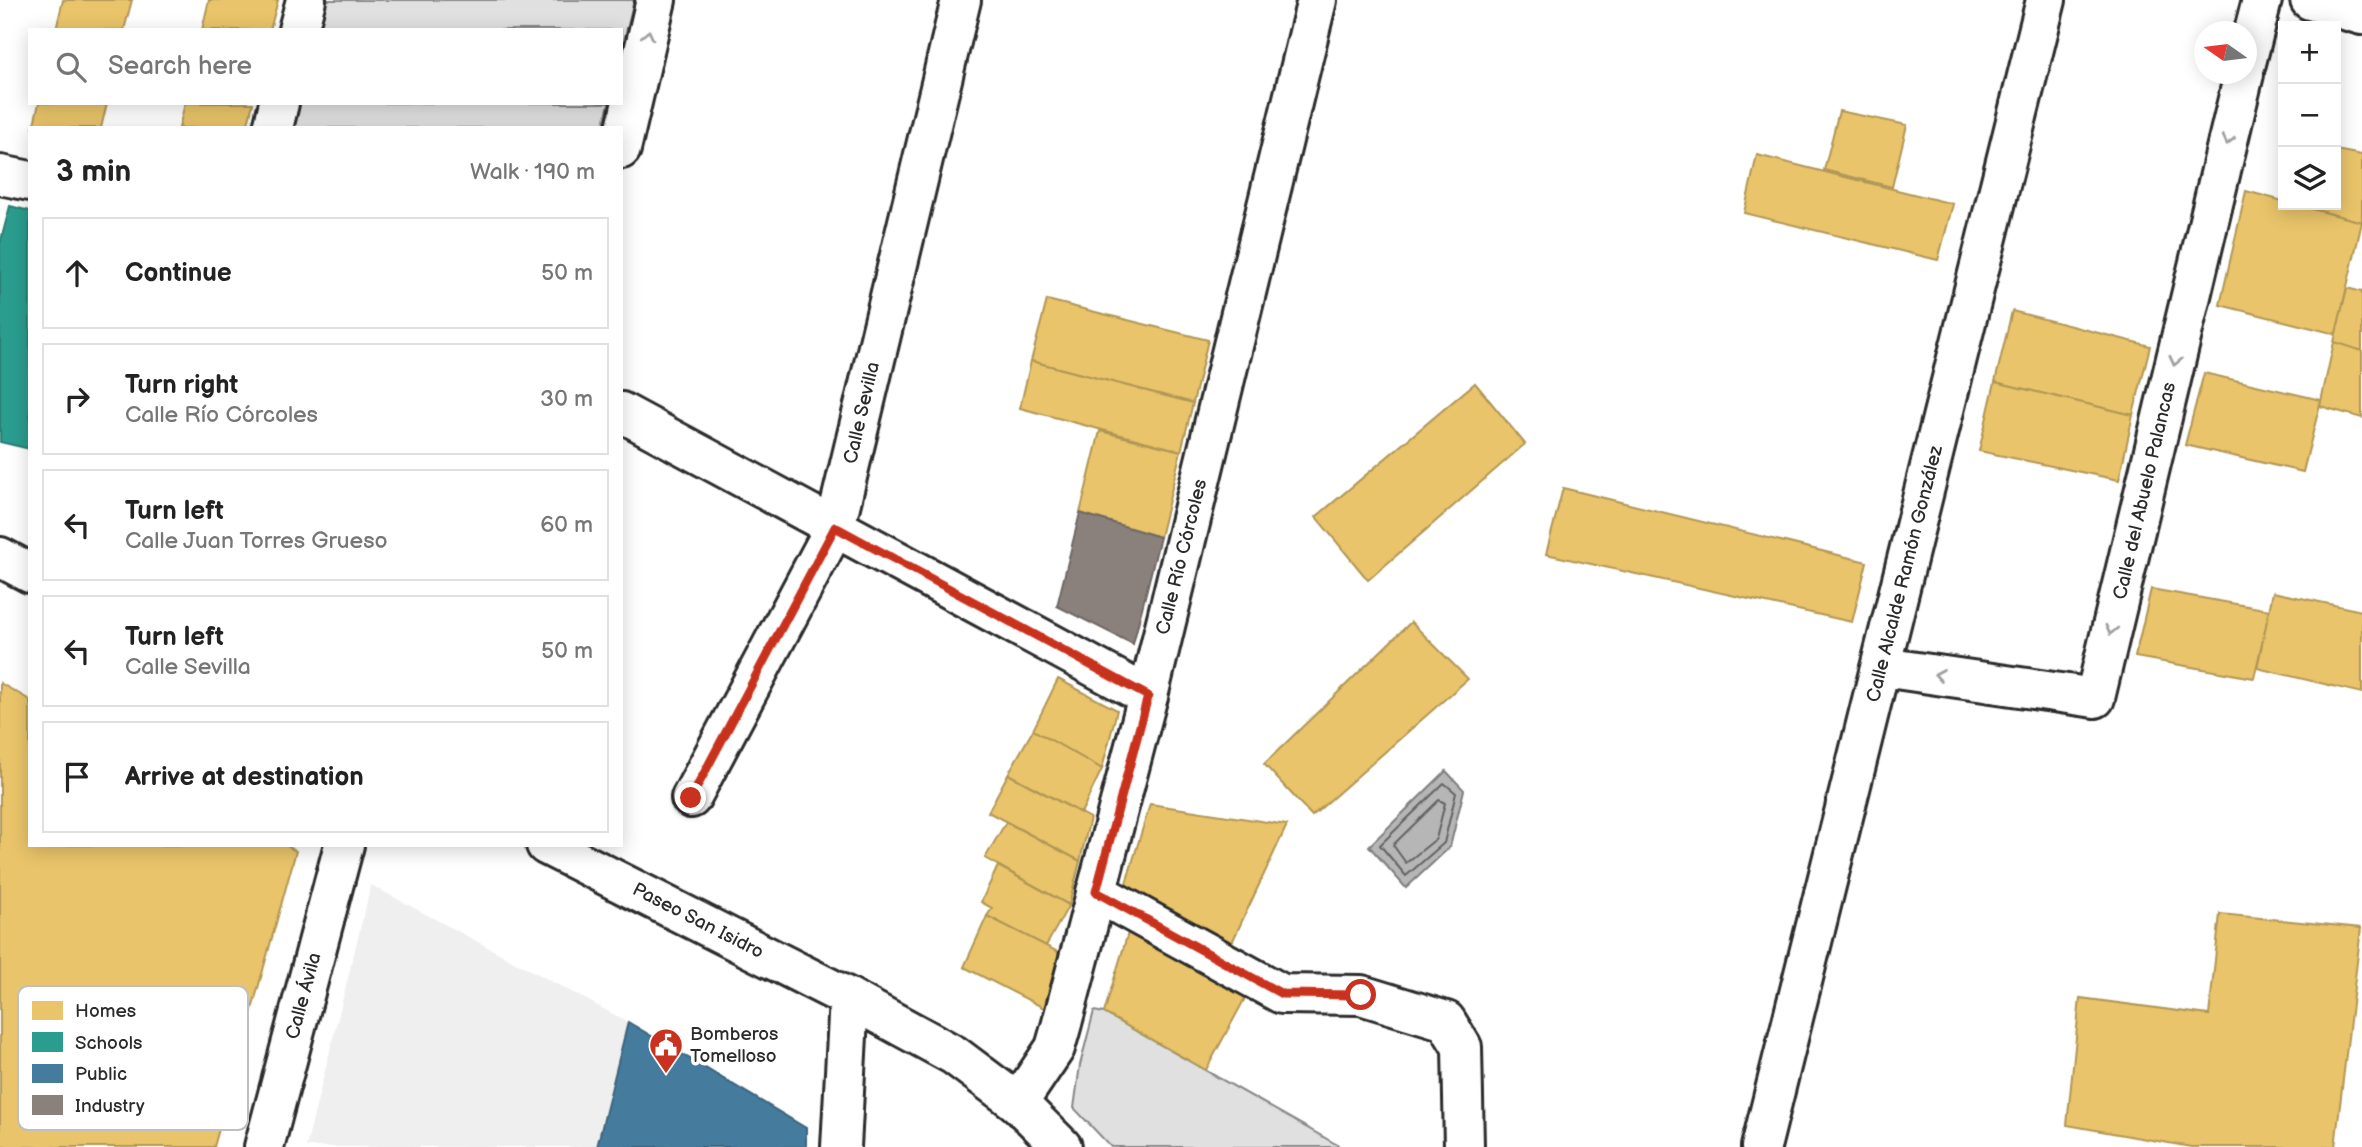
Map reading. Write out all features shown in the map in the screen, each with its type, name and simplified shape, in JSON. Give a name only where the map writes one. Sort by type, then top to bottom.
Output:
[{"type":"street","points":[[299,28],[306,0]]},
{"type":"street","points":[[623,140],[656,0]]},
{"type":"street","name":"Calle Sevilla","points":[[691,798],[835,527],[961,0]]},
{"type":"street","name":"Calle Río Córcoles","points":[[1018,1103],[1055,1048],[1148,696],[1317,0]]},
{"type":"street","name":"Calle Alcalde Ramón González","points":[[1761,1147],[2046,0]]},
{"type":"street","points":[[2257,21],[2262,0]]},
{"type":"street","name":"Calle del Abuelo Palancas","points":[[1882,667],[2095,698],[2242,84]]},
{"type":"street","points":[[273,126],[279,105]]},
{"type":"street","points":[[0,175],[28,181]]},
{"type":"street","points":[[623,413],[1148,696]]},
{"type":"street","points":[[0,557],[28,572]]},
{"type":"street","name":"Calle Ávila","points":[[264,1147],[343,847]]},
{"type":"street","name":"Paseo San Isidro","points":[[551,847],[849,998],[954,1055],[1018,1103],[1062,1147]]},
{"type":"street","points":[[1096,892],[1282,994],[1361,995],[1446,1021],[1462,1047],[1464,1147]]},
{"type":"street","points":[[841,1147],[849,998]]},
{"type":"shaded area","points":[[326,0],[634,0],[623,44],[623,28],[319,28]]},
{"type":"shaded area","points":[[300,105],[609,105],[603,126],[294,126]]},
{"type":"shaded area","points":[[371,885],[628,1022],[597,1147],[306,1147]]},
{"type":"shaded area","points":[[1094,1011],[1104,1013],[1341,1147],[1111,1147],[1074,1108],[1080,1065]]},
{"type":"water","points":[[1446,771],[1464,790],[1450,847],[1406,888],[1369,846]]},
{"type":"building: Homes","points":[[63,0],[132,0],[125,28],[56,28]]},
{"type":"building: Homes","points":[[209,0],[278,0],[271,28],[202,28]]},
{"type":"building: Homes","points":[[39,105],[107,105],[101,126],[33,126]]},
{"type":"building: Homes","points":[[185,105],[253,105],[247,126],[179,126]]},
{"type":"building: Homes","points":[[1839,111],[1907,125],[1892,187],[1824,170]]},
{"type":"building: Homes","points":[[2341,151],[2362,155],[2362,222],[2315,210],[2341,210]]},
{"type":"building: Homes","points":[[1757,155],[1953,204],[1938,260],[1744,213]]},
{"type":"building: Homes","points":[[2246,191],[2278,200],[2278,210],[2316,210],[2362,222],[2336,334],[2220,305]]},
{"type":"building: Homes","points":[[2347,288],[2362,292],[2362,351],[2334,342]]},
{"type":"building: Homes","points":[[1047,300],[1208,340],[1193,403],[1031,361]]},
{"type":"building: Homes","points":[[2012,311],[2150,346],[2133,415],[1995,382]]},
{"type":"building: Homes","points":[[2334,342],[2362,351],[2362,418],[2320,406]]},
{"type":"building: Homes","points":[[1031,361],[1193,403],[1181,451],[1020,408]]},
{"type":"building: Homes","points":[[2204,373],[2321,400],[2303,472],[2185,445]]},
{"type":"building: Homes","points":[[1995,382],[2133,415],[2119,480],[1979,451]]},
{"type":"building: Homes","points":[[1475,383],[1525,444],[1368,580],[1316,517]]},
{"type":"building: Homes","points":[[1100,431],[1181,451],[1160,537],[1080,513]]},
{"type":"building: Homes","points":[[1563,488],[1867,562],[1852,622],[1546,554]]},
{"type":"building: Homes","points":[[2151,589],[2270,610],[2254,678],[2135,657]]},
{"type":"building: Homes","points":[[2273,592],[2362,611],[2362,693],[2257,668]]},
{"type":"building: Homes","points":[[1411,622],[1468,679],[1312,816],[1264,764]]},
{"type":"building: Homes","points":[[1058,679],[1117,710],[1102,769],[1033,730]]},
{"type":"building: Homes","points":[[0,683],[28,699],[28,847],[289,847],[296,851],[248,1024],[248,986],[18,986],[18,1130],[219,1130],[214,1147],[0,1147]]},
{"type":"building: Homes","points":[[1033,730],[1102,769],[1081,813],[1008,774]]},
{"type":"building: Homes","points":[[1008,774],[1090,818],[1080,861],[988,812]]},
{"type":"building: Homes","points":[[1150,804],[1287,825],[1228,951],[1124,890]]},
{"type":"building: Homes","points":[[1006,822],[1080,861],[1069,905],[985,858]]},
{"type":"building: Homes","points":[[998,866],[1069,905],[1046,946],[987,916],[992,908],[981,902]]},
{"type":"building: Homes","points":[[2220,914],[2361,928],[2335,1147],[2191,1147],[2067,1125],[2080,998],[2209,1015]]},
{"type":"building: Homes","points":[[987,916],[1060,953],[1046,1009],[964,967]]},
{"type":"building: Homes","points":[[1130,926],[1250,989],[1206,1070],[1104,1013]]},
{"type":"building: Schools","points":[[10,206],[28,210],[28,449],[0,442],[0,244]]},
{"type":"building: Public","name":"Bomberos Tomelloso","points":[[628,1022],[806,1128],[806,1147],[597,1147]]},
{"type":"building: Industry","points":[[1080,513],[1160,537],[1133,644],[1057,606]]},
{"type":"place","name":"Bomberos Tomelloso","points":[[666,1075]]},
{"type":"route","points":[[691,798],[835,527],[1148,696],[1096,892],[1282,994],[1361,995]]}]
